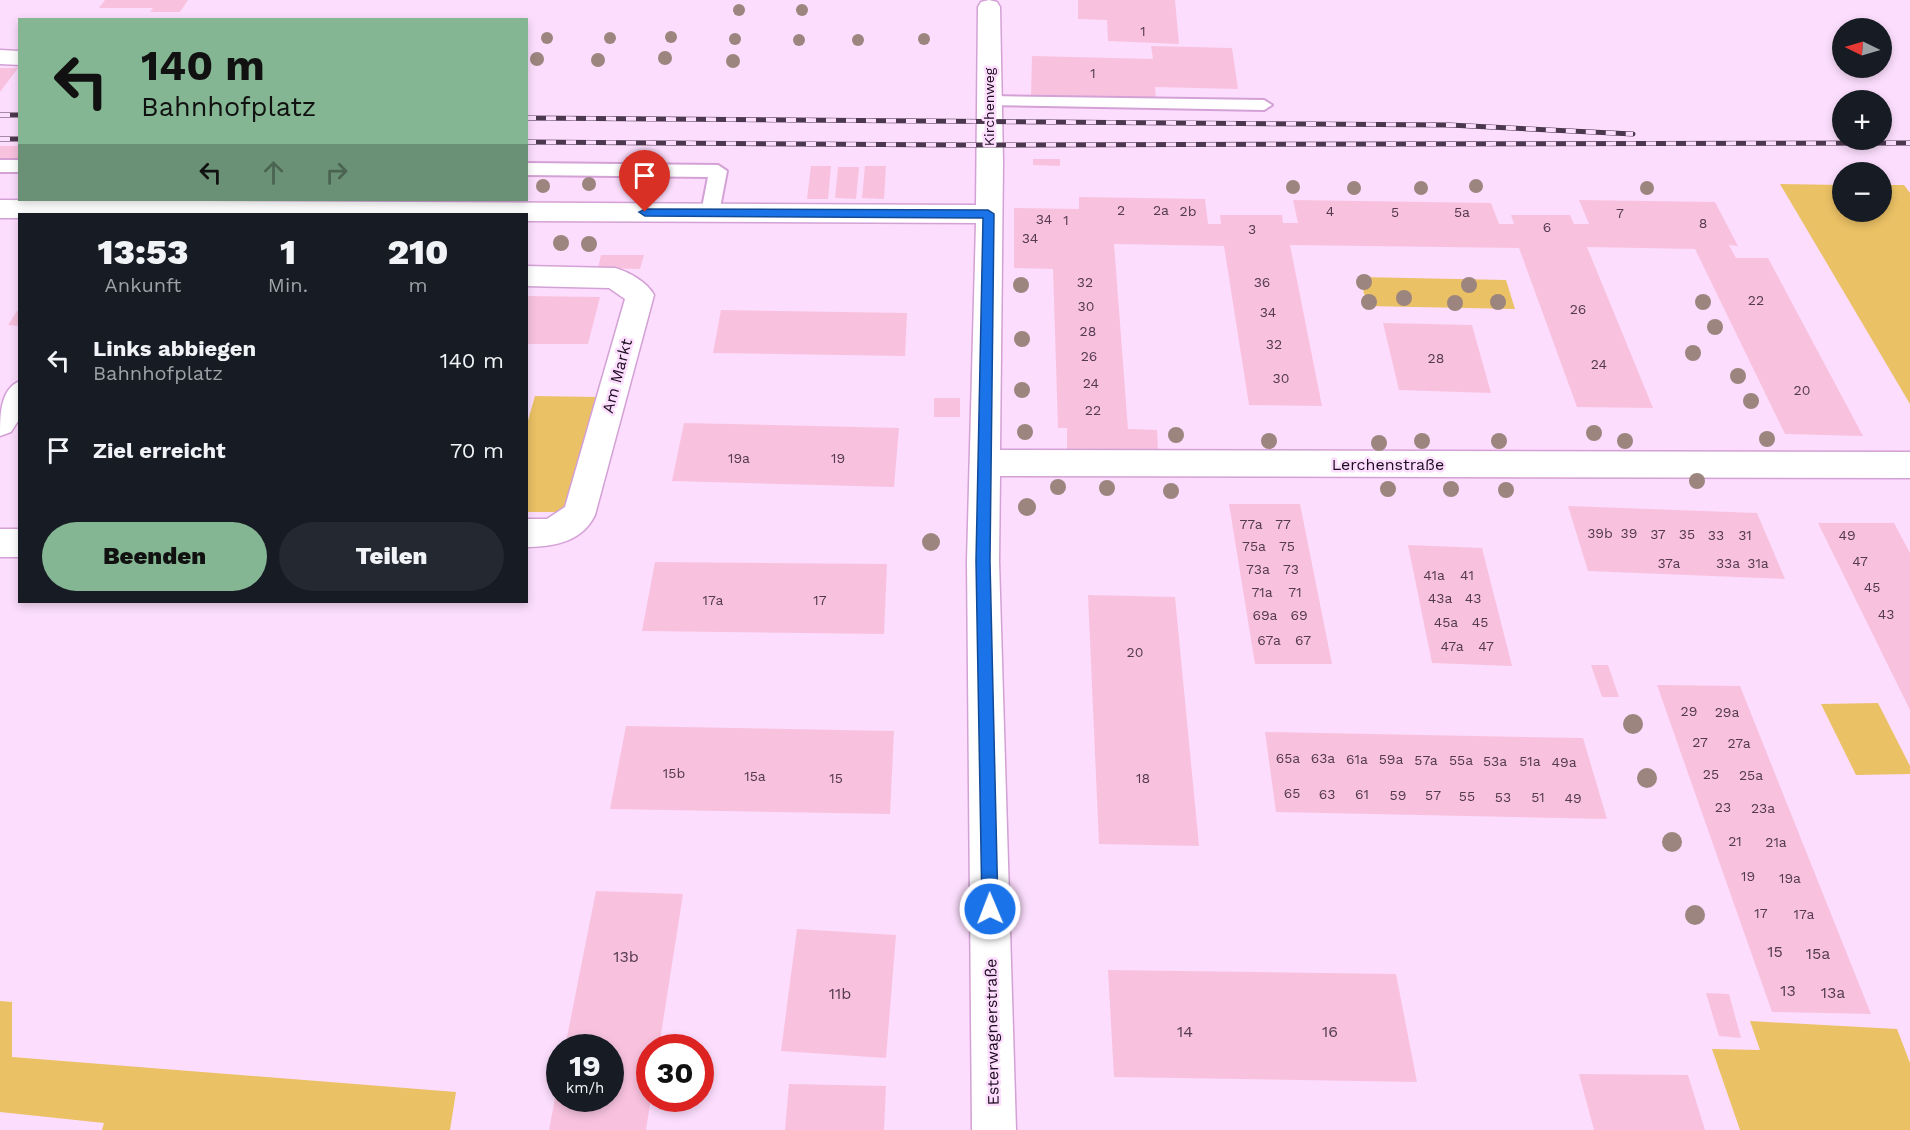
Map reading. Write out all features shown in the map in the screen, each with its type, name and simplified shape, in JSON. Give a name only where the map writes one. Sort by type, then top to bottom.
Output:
[{"type":"street","name":"Kirchenweg","points":[[988,214],[989,4]]},
{"type":"street","points":[[0,57],[18,58]]},
{"type":"street","points":[[0,210],[988,214]]},
{"type":"street","name":"Esterwagnerstraße","points":[[988,214],[983,573],[994,1130]]},
{"type":"street","name":"Am Markt","points":[[528,276],[615,279],[640,295],[579,515],[553,533],[528,533]]},
{"type":"street","points":[[0,424],[18,395]]},
{"type":"street","name":"Lerchenstraße","points":[[985,463],[1910,465]]},
{"type":"street","points":[[0,543],[18,543]]},
{"type":"lane","points":[[989,101],[1264,105]]},
{"type":"lane","points":[[0,166],[18,166]]},
{"type":"lane","points":[[528,169],[718,171],[710,213]]},
{"type":"shaded area","points":[[1780,184],[1832,185],[1832,222],[1892,222],[1892,185],[1904,185],[1910,193],[1910,404]]},
{"type":"shaded area","points":[[1360,277],[1506,280],[1515,309],[1367,306]]},
{"type":"shaded area","points":[[535,396],[596,397],[565,512],[528,512],[528,420]]},
{"type":"shaded area","points":[[1878,703],[1910,766],[1910,774],[1856,775],[1821,704]]},
{"type":"shaded area","points":[[0,1001],[12,1002],[12,1057],[456,1092],[450,1130],[102,1130],[104,1123],[0,1112]]},
{"type":"shaded area","points":[[1750,1021],[1897,1029],[1910,1063],[1910,1130],[1740,1130],[1712,1049],[1760,1050]]},
{"type":"building","points":[[105,0],[188,0],[180,12],[150,12],[153,8],[99,8]]},
{"type":"building","points":[[1078,0],[1175,0],[1179,44],[1108,41],[1107,20],[1078,19]]},
{"type":"building","points":[[1151,46],[1232,48],[1238,89],[1155,87],[1156,99],[1031,95],[1032,56],[1153,59]]},
{"type":"building","points":[[0,68],[18,68],[0,92]]},
{"type":"building","points":[[0,146],[18,146],[18,162],[0,162]]},
{"type":"building","points":[[1033,159],[1060,159],[1060,166],[1033,165]]},
{"type":"building","points":[[811,166],[831,166],[828,199],[807,199]]},
{"type":"building","points":[[865,166],[886,166],[884,199],[862,198]]},
{"type":"building","points":[[838,167],[859,167],[856,199],[835,198]]},
{"type":"building","points":[[1079,197],[1205,199],[1208,224],[1221,224],[1220,215],[1282,215],[1283,223],[1298,223],[1293,200],[1491,203],[1499,224],[1514,224],[1511,215],[1570,215],[1574,224],[1589,224],[1579,200],[1715,202],[1738,246],[1729,245],[1736,258],[1768,258],[1863,436],[1785,434],[1695,249],[1587,247],[1653,408],[1577,407],[1519,248],[1290,245],[1322,406],[1249,405],[1224,246],[1114,244],[1128,429],[1157,430],[1158,450],[1067,449],[1067,428],[1058,428],[1053,269],[1014,268],[1014,208],[1079,209]]},
{"type":"building","points":[[601,255],[644,255],[640,269],[598,268]]},
{"type":"building","points":[[528,296],[600,297],[588,344],[528,344]]},
{"type":"building","points":[[721,310],[907,313],[905,356],[713,353]]},
{"type":"building","points":[[17,311],[18,311],[18,326],[8,325]]},
{"type":"building","points":[[1383,323],[1472,325],[1491,393],[1399,390]]},
{"type":"building","points":[[934,398],[960,398],[960,417],[934,417]]},
{"type":"building","points":[[684,423],[899,428],[894,487],[672,481]]},
{"type":"building","points":[[1229,504],[1300,504],[1332,664],[1255,664]]},
{"type":"building","points":[[1568,506],[1757,513],[1785,579],[1588,571]]},
{"type":"building","points":[[1818,523],[1894,523],[1910,553],[1910,710]]},
{"type":"building","points":[[1408,545],[1482,548],[1512,666],[1432,663]]},
{"type":"building","points":[[655,562],[887,564],[884,634],[642,631]]},
{"type":"building","points":[[1088,595],[1175,597],[1199,846],[1099,844]]},
{"type":"building","points":[[1591,665],[1608,665],[1619,697],[1602,697]]},
{"type":"building","points":[[1657,685],[1740,686],[1871,1014],[1772,1012]]},
{"type":"building","points":[[626,726],[894,731],[890,814],[610,809]]},
{"type":"building","points":[[1265,732],[1583,738],[1607,819],[1276,812]]},
{"type":"building","points":[[596,891],[683,894],[661,1034],[636,1034],[636,1112],[649,1112],[646,1130],[549,1130],[552,1112],[624,1112],[624,1034],[568,1034]]},
{"type":"building","points":[[797,929],[896,935],[886,1058],[781,1051]]},
{"type":"building","points":[[1108,970],[1396,974],[1417,1082],[1114,1077]]},
{"type":"building","points":[[1706,993],[1729,994],[1741,1038],[1719,1036]]},
{"type":"building","points":[[1579,1074],[1688,1075],[1705,1130],[1594,1130]]},
{"type":"building","points":[[789,1084],[886,1086],[884,1130],[785,1130]]},
{"type":"railway","points":[[0,115],[18,115]]},
{"type":"railway","points":[[528,118],[1449,125],[1633,134]]},
{"type":"railway","points":[[0,139],[18,139]]},
{"type":"railway","points":[[528,142],[961,145],[1910,143]]},
{"type":"route","points":[[645,212],[988,214],[983,561],[990,909]]}]
